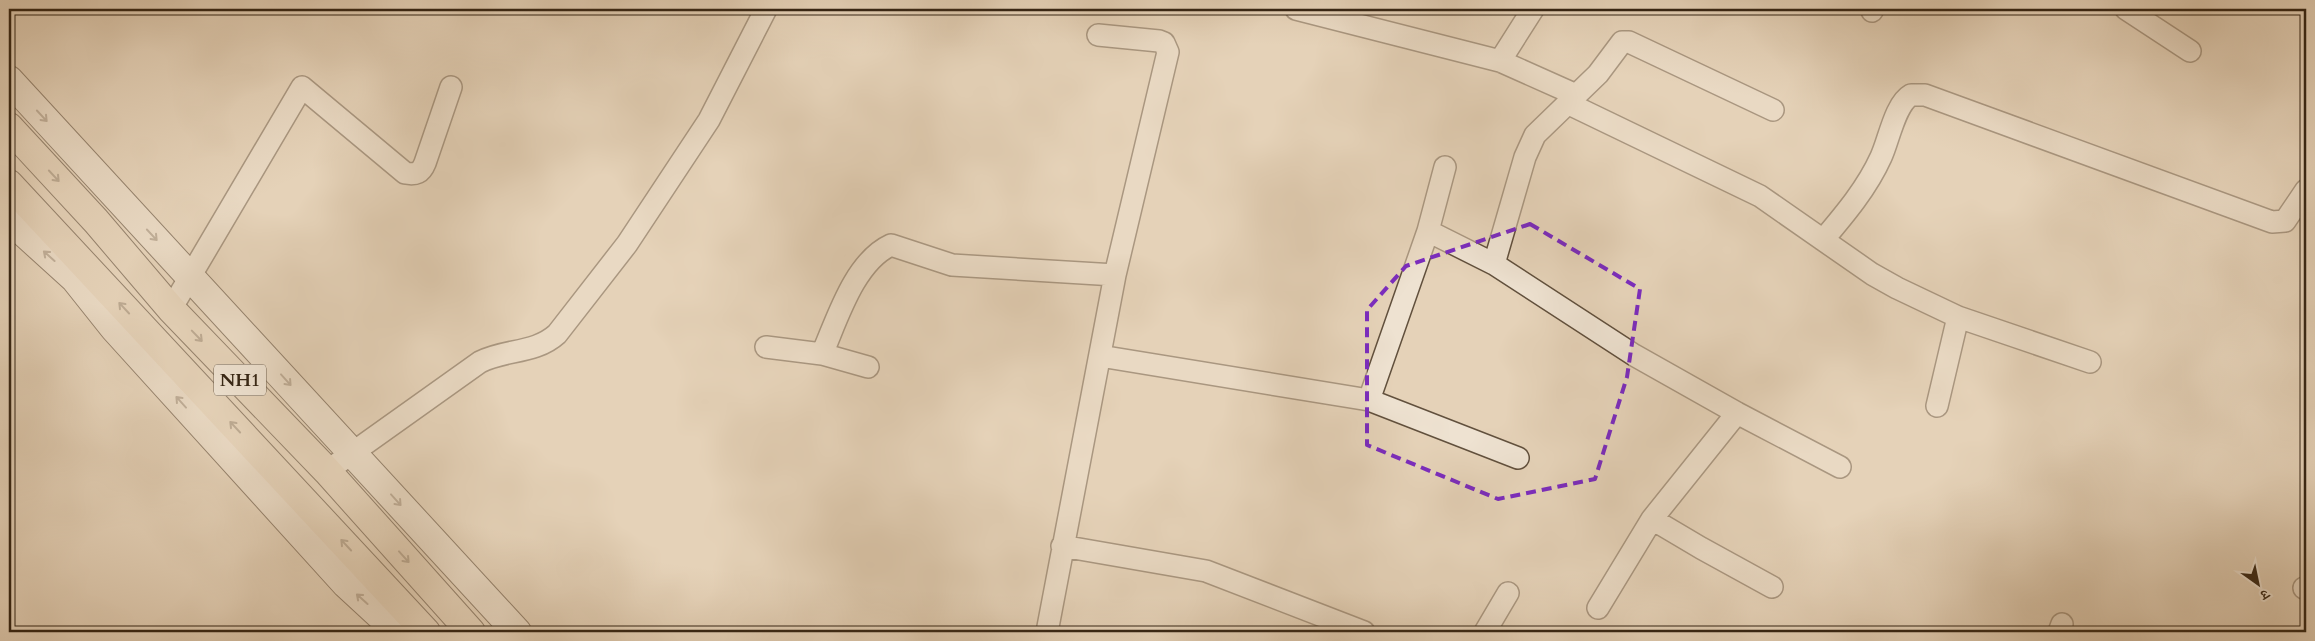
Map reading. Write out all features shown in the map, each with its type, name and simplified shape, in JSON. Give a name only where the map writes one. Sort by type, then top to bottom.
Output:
[{"type":"highway","name":"NH1","points":[[9,127],[96,221],[171,309],[327,471],[471,632]]},
{"type":"highway","name":"NH1","points":[[13,205],[426,632]]},
{"type":"street","points":[[327,471],[480,362],[492,356],[536,347],[548,342],[557,334],[627,244],[709,120],[766,9]]},
{"type":"street","points":[[1296,9],[1500,61],[1760,196],[1872,274],[1958,317],[2090,362]]},
{"type":"street","points":[[1500,61],[1533,9]]},
{"type":"street","points":[[2127,9],[2190,52]]},
{"type":"street","points":[[1047,632],[1115,275],[1168,52],[1164,43],[1159,41],[1098,35]]},
{"type":"street","points":[[1494,264],[1529,146],[1541,127],[1598,74],[1619,45],[1625,41],[1773,110]]},
{"type":"street","points":[[9,80],[516,632]]},
{"type":"street","points":[[171,309],[302,87],[405,173],[414,174],[422,170],[426,163],[451,87]]},
{"type":"street","points":[[1824,240],[1856,200],[1869,180],[1881,157],[1901,104],[1911,95],[1925,95],[2272,222],[2285,221],[2306,190]]},
{"type":"street","points":[[1369,400],[1428,231],[1445,167]]},
{"type":"street","points":[[13,205],[114,328],[346,584],[398,632]]},
{"type":"street","points":[[1428,231],[1494,264],[1634,355],[1737,413],[1840,467]]},
{"type":"street","points":[[822,354],[853,283],[879,253],[891,245],[952,265],[1115,275]]},
{"type":"street","points":[[1937,406],[1958,317]]},
{"type":"street","points":[[766,347],[822,354],[868,367]]},
{"type":"street","points":[[1100,356],[1369,400],[1518,458]]},
{"type":"street","points":[[1598,608],[1652,519],[1737,413]]},
{"type":"street","points":[[1652,519],[1772,587]]},
{"type":"street","points":[[1062,546],[1206,571],[1364,632]]},
{"type":"street","points":[[1486,632],[1508,594]]},
{"type":"highlighted area","points":[[1530,224],[1640,289],[1627,377],[1595,479],[1498,499],[1367,445],[1367,310],[1406,266]]}]
